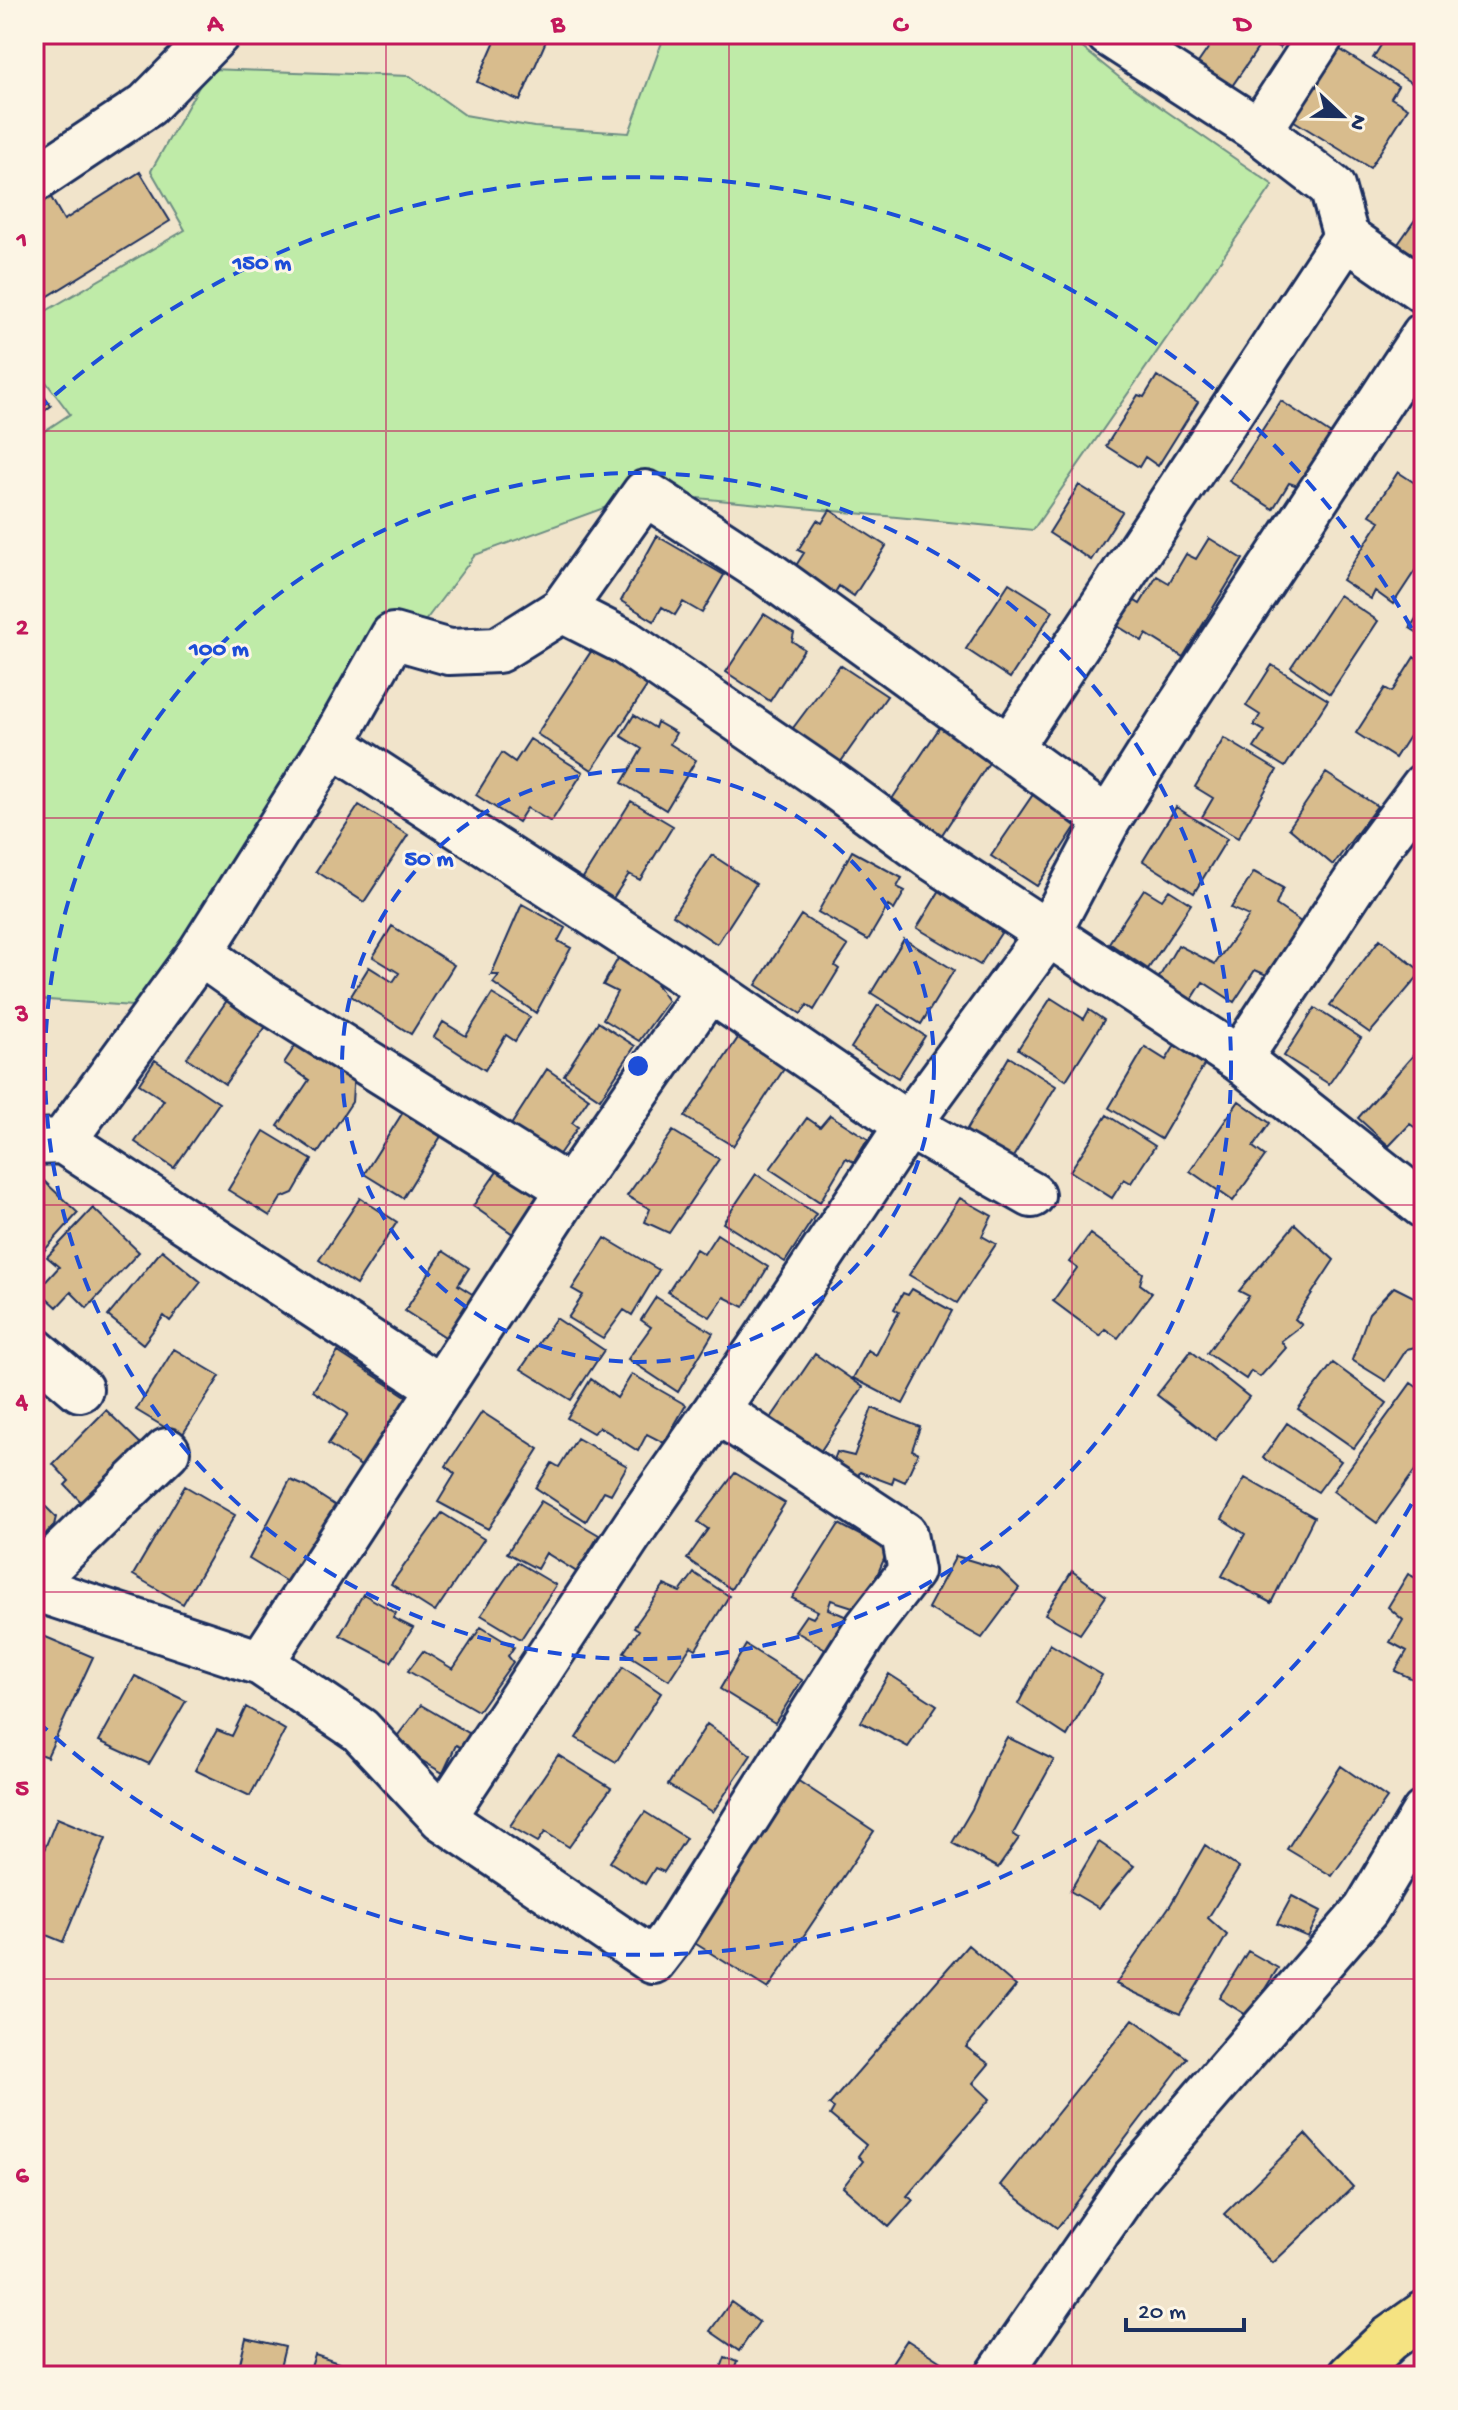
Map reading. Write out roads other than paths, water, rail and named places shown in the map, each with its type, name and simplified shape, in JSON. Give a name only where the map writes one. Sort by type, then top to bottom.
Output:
[{"type":"main road","points":[[1350,2376],[1389,2339],[1424,2314]]},
{"type":"street","points":[[34,180],[147,105],[217,34]]},
{"type":"street","points":[[1109,34],[1259,131],[1332,187],[1346,237],[1424,291]]},
{"type":"street","points":[[1259,131],[1322,34]]},
{"type":"street","points":[[1009,748],[1346,237]]},
{"type":"street","points":[[442,1818],[637,1523],[763,1343],[908,1125],[1047,935],[1108,820],[1424,335]]},
{"type":"street","points":[[439,1387],[49,1142],[200,953],[332,744],[393,636],[449,652],[498,650],[562,610],[645,493],[766,572],[1108,820]]},
{"type":"street","points":[[562,610],[625,642],[832,784],[933,858],[1239,1059],[1424,1206]]},
{"type":"street","points":[[332,744],[709,989],[908,1125],[1032,1195]]},
{"type":"street","points":[[1239,1059],[1379,846],[1424,786]]},
{"type":"street","points":[[200,953],[259,995],[570,1189]]},
{"type":"street","points":[[261,1663],[570,1189],[709,989]]},
{"type":"street","points":[[34,1350],[80,1389]]},
{"type":"street","points":[[34,1588],[261,1663],[360,1730],[442,1818],[653,1961],[670,1939],[867,1628],[911,1571],[904,1534],[716,1410]]},
{"type":"street","points":[[34,1580],[167,1451]]},
{"type":"street","points":[[998,2376],[1134,2179],[1366,1910],[1424,1813]]}]
